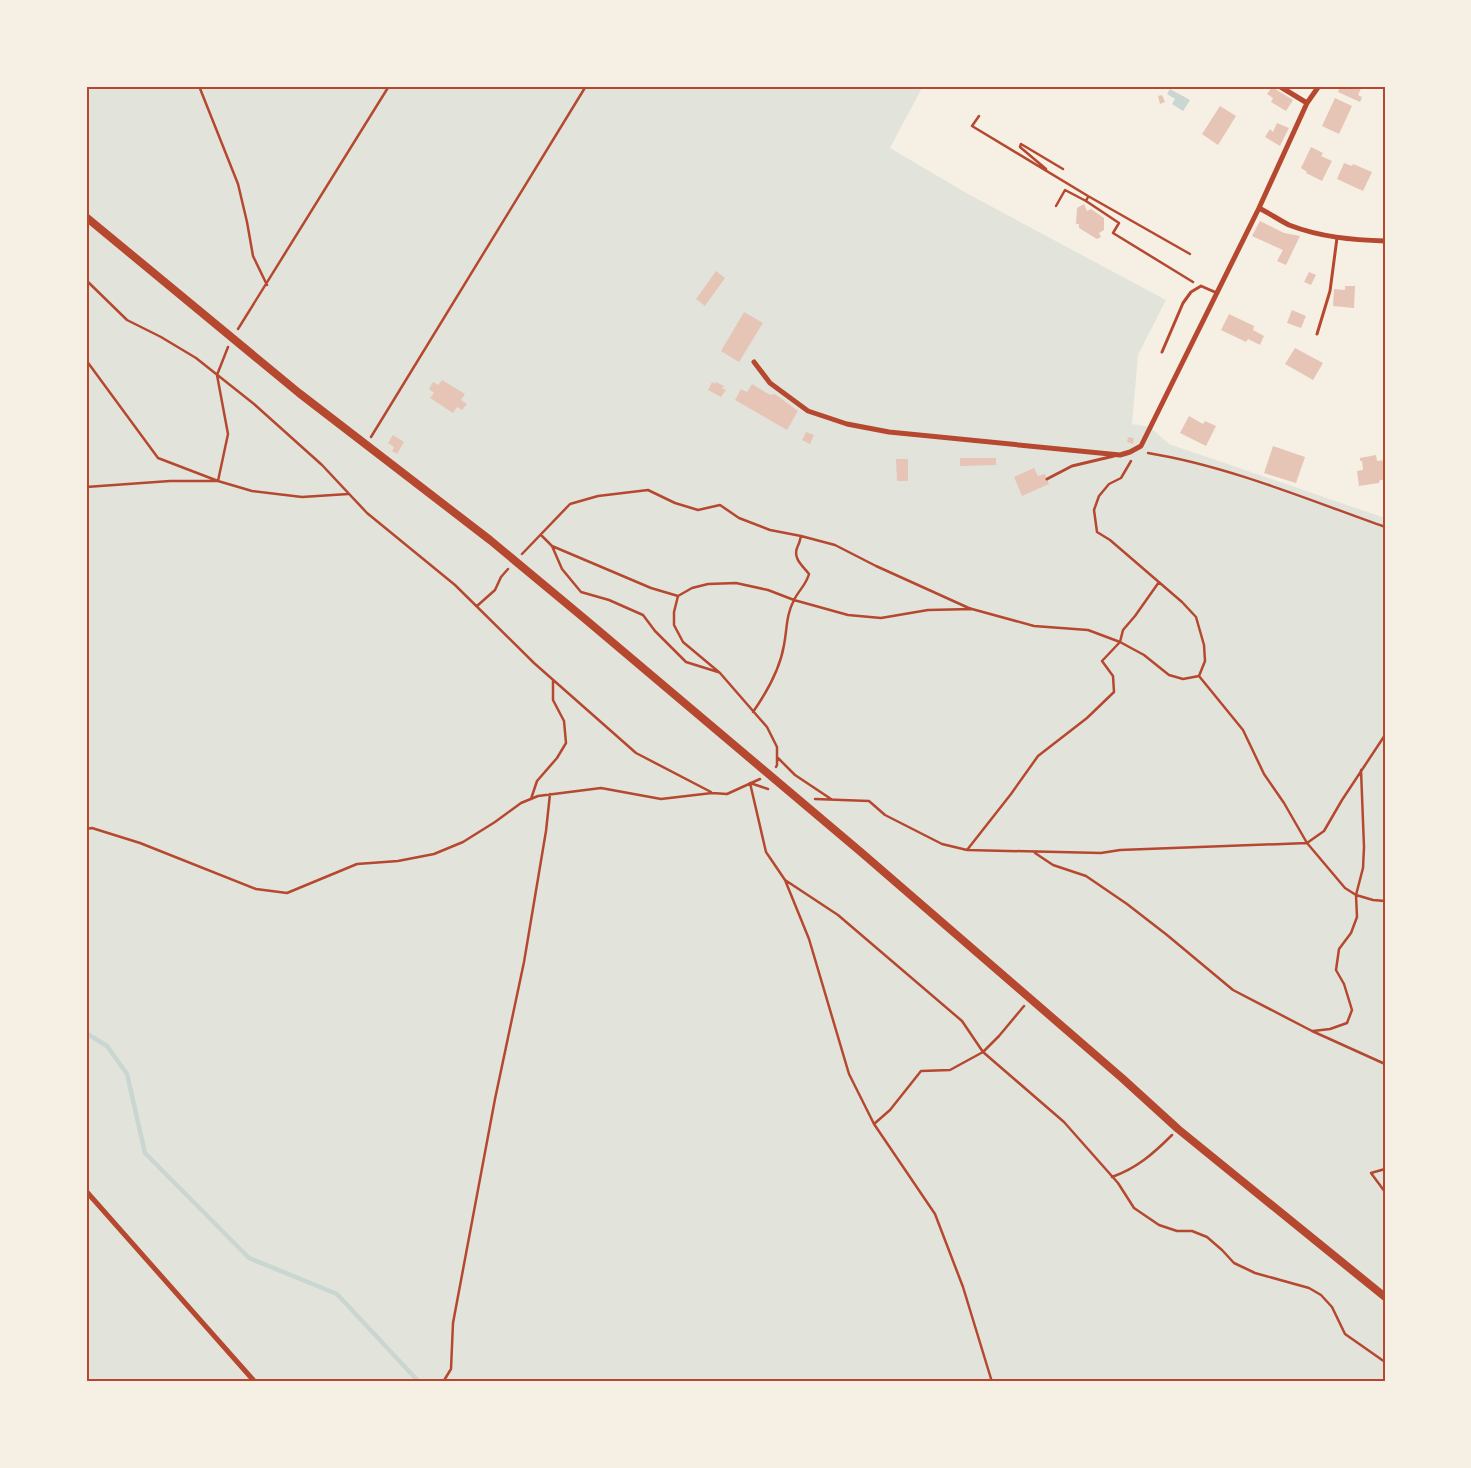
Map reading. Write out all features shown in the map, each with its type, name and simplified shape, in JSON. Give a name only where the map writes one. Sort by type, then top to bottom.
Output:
[{"type":"street","points":[[1280,86],[1307,104]]},
{"type":"street","points":[[754,362],[770,384],[808,412],[847,424],[889,432],[1120,455],[1130,452],[1141,446],[1217,293],[1307,104],[1319,86]]},
{"type":"street","points":[[1258,208],[1288,224],[1337,238],[1385,241]]},
{"type":"street","points":[[86,217],[299,393],[516,561],[800,799],[1178,1129],[1385,1297]]},
{"type":"street","points":[[86,1191],[255,1382]]},
{"type":"lane","points":[[1317,334],[1330,291],[1337,238]]},
{"type":"lane","points":[[1162,352],[1183,303],[1191,292],[1201,286],[1217,293]]},
{"type":"lane","points":[[1047,479],[1072,466],[1120,455]]},
{"type":"path","points":[[199,86],[238,184],[253,256],[267,285]]},
{"type":"path","points":[[218,480],[228,434],[216,375],[232,338],[267,285],[389,86]]},
{"type":"path","points":[[366,445],[586,86]]},
{"type":"path","points":[[979,116],[972,126],[1088,196],[1190,254]]},
{"type":"path","points":[[1053,175],[1020,146],[1021,144],[1063,169]]},
{"type":"path","points":[[1056,206],[1065,190],[1086,201],[1119,223],[1113,233],[1201,286]]},
{"type":"path","points":[[1086,201],[1088,196]]},
{"type":"path","points":[[86,280],[127,320],[190,354],[254,404],[322,465],[367,512],[455,585],[552,680],[636,753],[712,793]]},
{"type":"path","points":[[86,360],[158,458],[252,490],[302,497],[348,494]]},
{"type":"path","points":[[1145,452],[1170,456],[1261,482],[1385,528]]},
{"type":"path","points":[[1133,458],[1122,478],[1109,484],[1099,496],[1094,510],[1097,532],[1110,540],[1182,602],[1196,618],[1204,645],[1204,661],[1199,676]]},
{"type":"path","points":[[86,487],[170,481],[218,480]]},
{"type":"path","points":[[478,606],[495,590],[501,577],[570,504],[598,496],[648,490],[675,503],[698,510],[720,505],[739,518],[770,530],[835,545],[876,566],[972,609],[1034,626],[1088,630],[1120,642],[1144,655],[1169,675],[1183,679],[1199,676]]},
{"type":"path","points":[[540,535],[552,546],[651,588],[678,596]]},
{"type":"path","points":[[754,712],[767,693],[775,675],[784,646],[786,624],[794,600],[807,583],[810,574],[797,559],[796,550],[801,536]]},
{"type":"path","points":[[552,546],[562,569],[581,592],[609,600],[643,615],[655,631],[686,662],[720,673]]},
{"type":"path","points":[[967,850],[1038,756],[1087,718],[1114,692],[1113,676],[1102,661],[1120,642],[1123,630],[1158,582]]},
{"type":"path","points":[[86,829],[92,828],[140,843],[256,889],[287,893],[357,864],[398,861],[434,854],[463,842],[521,803],[550,794],[601,788],[661,799],[712,793],[728,794],[770,775],[777,765],[777,747],[767,727],[720,673],[683,642],[674,626],[674,612],[678,596],[692,588],[708,584],[736,583],[768,590],[794,600],[848,615],[882,618],[928,610],[972,609]]},
{"type":"path","points":[[1199,676],[1243,730],[1264,774],[1307,843],[1345,888],[1356,896],[1385,901]]},
{"type":"path","points":[[531,799],[537,781],[557,758],[566,743],[564,721],[553,700],[552,680]]},
{"type":"path","points":[[800,799],[869,801],[885,815],[942,844],[967,850],[1101,853],[1120,850],[1307,843],[1324,831],[1385,735]]},
{"type":"path","points":[[777,757],[795,775],[832,800]]},
{"type":"path","points":[[1312,1031],[1330,1029],[1347,1023],[1352,1010],[1344,984],[1336,970],[1339,949],[1351,932],[1357,917],[1356,896],[1363,868],[1364,847],[1361,770]]},
{"type":"path","points":[[750,783],[766,852],[785,880],[809,939],[849,1074],[874,1124],[935,1214],[963,1287],[992,1382]]},
{"type":"path","points":[[443,1382],[451,1369],[453,1323],[495,1099],[524,962],[546,831],[550,794]]},
{"type":"path","points":[[1034,852],[1053,864],[1086,876],[1127,904],[1233,990],[1312,1031],[1385,1064]]},
{"type":"path","points":[[785,880],[838,915],[962,1021],[983,1052],[1064,1122],[1112,1177],[1134,1208],[1159,1225],[1177,1231],[1192,1231],[1207,1237],[1234,1263],[1255,1273],[1309,1288],[1321,1295],[1332,1307],[1345,1334],[1385,1362]]},
{"type":"path","points":[[874,1124],[890,1110],[921,1071],[950,1070],[983,1052],[1000,1036],[1030,998]]},
{"type":"path","points":[[1112,1177],[1128,1171],[1151,1156],[1178,1129]]},
{"type":"path","points":[[1385,1169],[1371,1173],[1385,1192]]},
{"type":"shaded area","points":[[86,86],[923,86],[890,148],[968,194],[1166,300],[1138,355],[1132,424],[1150,427],[1169,444],[1385,518],[1385,1382],[86,1382]]},
{"type":"shaded area","points":[[1170,89],[1190,100],[1183,111],[1172,104],[1175,99],[1167,94]]},
{"type":"building","points":[[1340,86],[1362,86],[1358,95],[1362,97],[1360,102],[1338,92]]},
{"type":"building","points":[[1272,87],[1293,100],[1286,111],[1271,102],[1273,98],[1267,94]]},
{"type":"building","points":[[1162,95],[1165,102],[1160,104],[1158,96]]},
{"type":"building","points":[[1335,98],[1352,106],[1339,134],[1322,126]]},
{"type":"building","points":[[1220,106],[1236,116],[1218,145],[1202,134]]},
{"type":"building","points":[[1277,123],[1289,128],[1280,146],[1265,137],[1270,129],[1273,132]]},
{"type":"building","points":[[1311,147],[1323,153],[1321,156],[1332,161],[1322,181],[1306,173],[1301,168]]},
{"type":"building","points":[[1344,163],[1352,166],[1353,164],[1372,172],[1363,191],[1337,179]]},
{"type":"building","points":[[1084,204],[1087,211],[1091,209],[1104,218],[1104,230],[1099,233],[1101,237],[1097,239],[1079,228],[1079,224],[1076,224],[1077,208]]},
{"type":"building","points":[[1260,221],[1284,233],[1300,236],[1286,265],[1277,261],[1283,250],[1252,236]]},
{"type":"building","points":[[716,271],[725,278],[705,306],[696,299]]},
{"type":"building","points":[[1309,272],[1316,275],[1311,285],[1304,282]]},
{"type":"building","points":[[1345,286],[1355,286],[1354,308],[1333,306],[1334,289],[1345,290]]},
{"type":"building","points":[[1292,310],[1306,316],[1301,328],[1287,323]]},
{"type":"building","points":[[744,312],[763,323],[739,362],[721,351]]},
{"type":"building","points":[[1229,314],[1254,326],[1253,330],[1264,336],[1260,345],[1248,339],[1246,342],[1221,330]]},
{"type":"building","points":[[1295,348],[1323,363],[1313,380],[1285,364]]},
{"type":"building","points":[[442,380],[465,394],[461,400],[467,404],[462,410],[457,407],[453,413],[430,398],[434,393],[429,389],[433,382],[438,385]]},
{"type":"building","points":[[712,382],[724,386],[722,388],[726,390],[721,397],[708,390]]},
{"type":"building","points":[[752,384],[770,395],[775,394],[798,411],[787,430],[735,400],[741,389],[747,392]]},
{"type":"building","points":[[1189,416],[1203,424],[1205,421],[1216,426],[1206,446],[1180,433]]},
{"type":"building","points":[[806,432],[814,435],[810,444],[802,440]]},
{"type":"building","points":[[393,435],[404,442],[397,454],[392,451],[394,447],[388,443]]},
{"type":"building","points":[[1128,437],[1134,438],[1133,444],[1127,442]]},
{"type":"building","points":[[1273,446],[1305,457],[1296,483],[1264,473]]},
{"type":"building","points":[[1376,455],[1377,461],[1385,460],[1385,480],[1380,480],[1379,483],[1359,486],[1357,471],[1363,470],[1360,458]]},
{"type":"building","points":[[960,458],[996,458],[996,465],[960,466]]},
{"type":"building","points":[[896,459],[908,459],[908,481],[897,481]]},
{"type":"building","points":[[1034,468],[1038,476],[1045,474],[1049,484],[1022,496],[1014,477]]},
{"type":"waterway","points":[[86,1033],[107,1046],[127,1074],[145,1153],[249,1258],[337,1294],[419,1382]]}]
